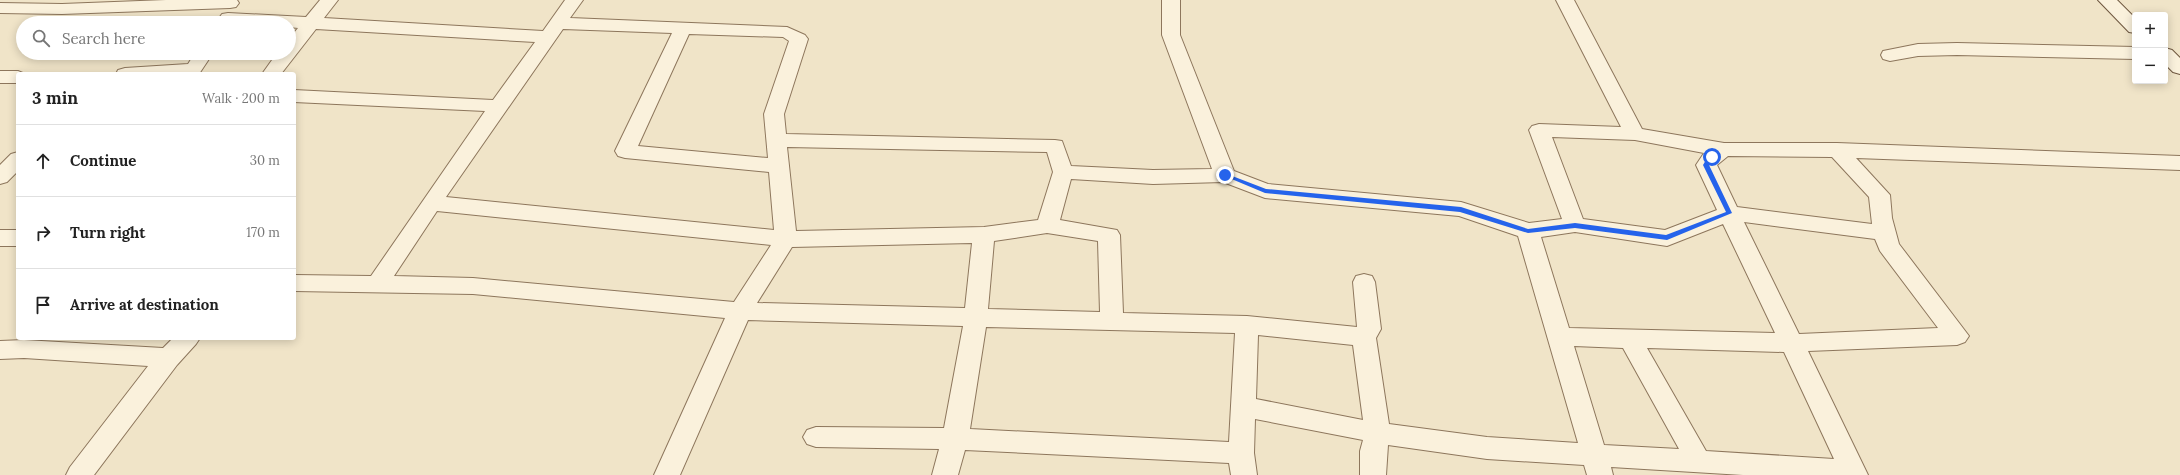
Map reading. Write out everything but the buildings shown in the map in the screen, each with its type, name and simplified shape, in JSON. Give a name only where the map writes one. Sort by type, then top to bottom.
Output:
[{"type":"street","points":[[296,42],[329,0]]},
{"type":"street","points":[[377,285],[431,203],[574,0]]},
{"type":"street","points":[[1171,0],[1172,35],[1225,175]]},
{"type":"street","points":[[1565,0],[1635,134]]},
{"type":"street","points":[[2107,0],[2132,25]]},
{"type":"street","points":[[0,8],[229,11],[260,16]]},
{"type":"street","points":[[296,22],[310,24],[553,30],[683,28],[787,32],[799,39],[774,114],[786,238],[740,311],[667,475]]},
{"type":"street","points":[[683,28],[625,151],[779,166]]},
{"type":"street","points":[[1890,55],[1918,50],[1957,49],[2132,53]]},
{"type":"street","points":[[2168,55],[2180,57]]},
{"type":"street","points":[[2168,57],[2180,68]]},
{"type":"street","points":[[191,72],[199,60]]},
{"type":"street","points":[[273,72],[282,60]]},
{"type":"street","points":[[0,77],[16,76]]},
{"type":"street","points":[[296,96],[499,106]]},
{"type":"street","points":[[1575,225],[1539,130],[1635,134],[1724,150],[1837,150],[2180,163]]},
{"type":"street","points":[[776,140],[1055,146],[1063,172],[1047,226]]},
{"type":"street","points":[[1243,407],[1378,433],[1597,464],[1698,460],[1853,473],[1706,165],[1712,157],[1724,150]]},
{"type":"street","points":[[1560,337],[1792,343],[1957,336],[1888,246],[1879,195],[1837,150]]},
{"type":"street","points":[[0,177],[16,161]]},
{"type":"street","points":[[1063,172],[1153,177],[1225,175],[1265,191],[1461,209],[1528,231],[1575,225],[1667,238],[1729,213],[1885,233]]},
{"type":"street","points":[[431,203],[786,238],[984,235],[1047,226],[1109,234],[1112,322]]},
{"type":"street","points":[[1528,231],[1597,464]]},
{"type":"street","points":[[945,475],[956,439],[976,319],[984,235]]},
{"type":"street","points":[[0,238],[16,238]]},
{"type":"street","points":[[1364,282],[1368,330],[1364,337],[1378,433],[1373,451],[1373,475]]},
{"type":"street","points":[[296,284],[473,286],[607,296],[740,311],[976,319],[1247,325],[1364,337]]},
{"type":"street","points":[[816,437],[956,439],[1242,464],[1247,325]]},
{"type":"street","points":[[1630,339],[1698,460]]},
{"type":"street","points":[[79,475],[168,358],[186,340]]},
{"type":"street","points":[[0,350],[31,344],[168,358]]},
{"type":"route","points":[[1225,175],[1265,191],[1461,209],[1528,231],[1575,225],[1667,238],[1729,213],[1706,165],[1712,157]]}]
